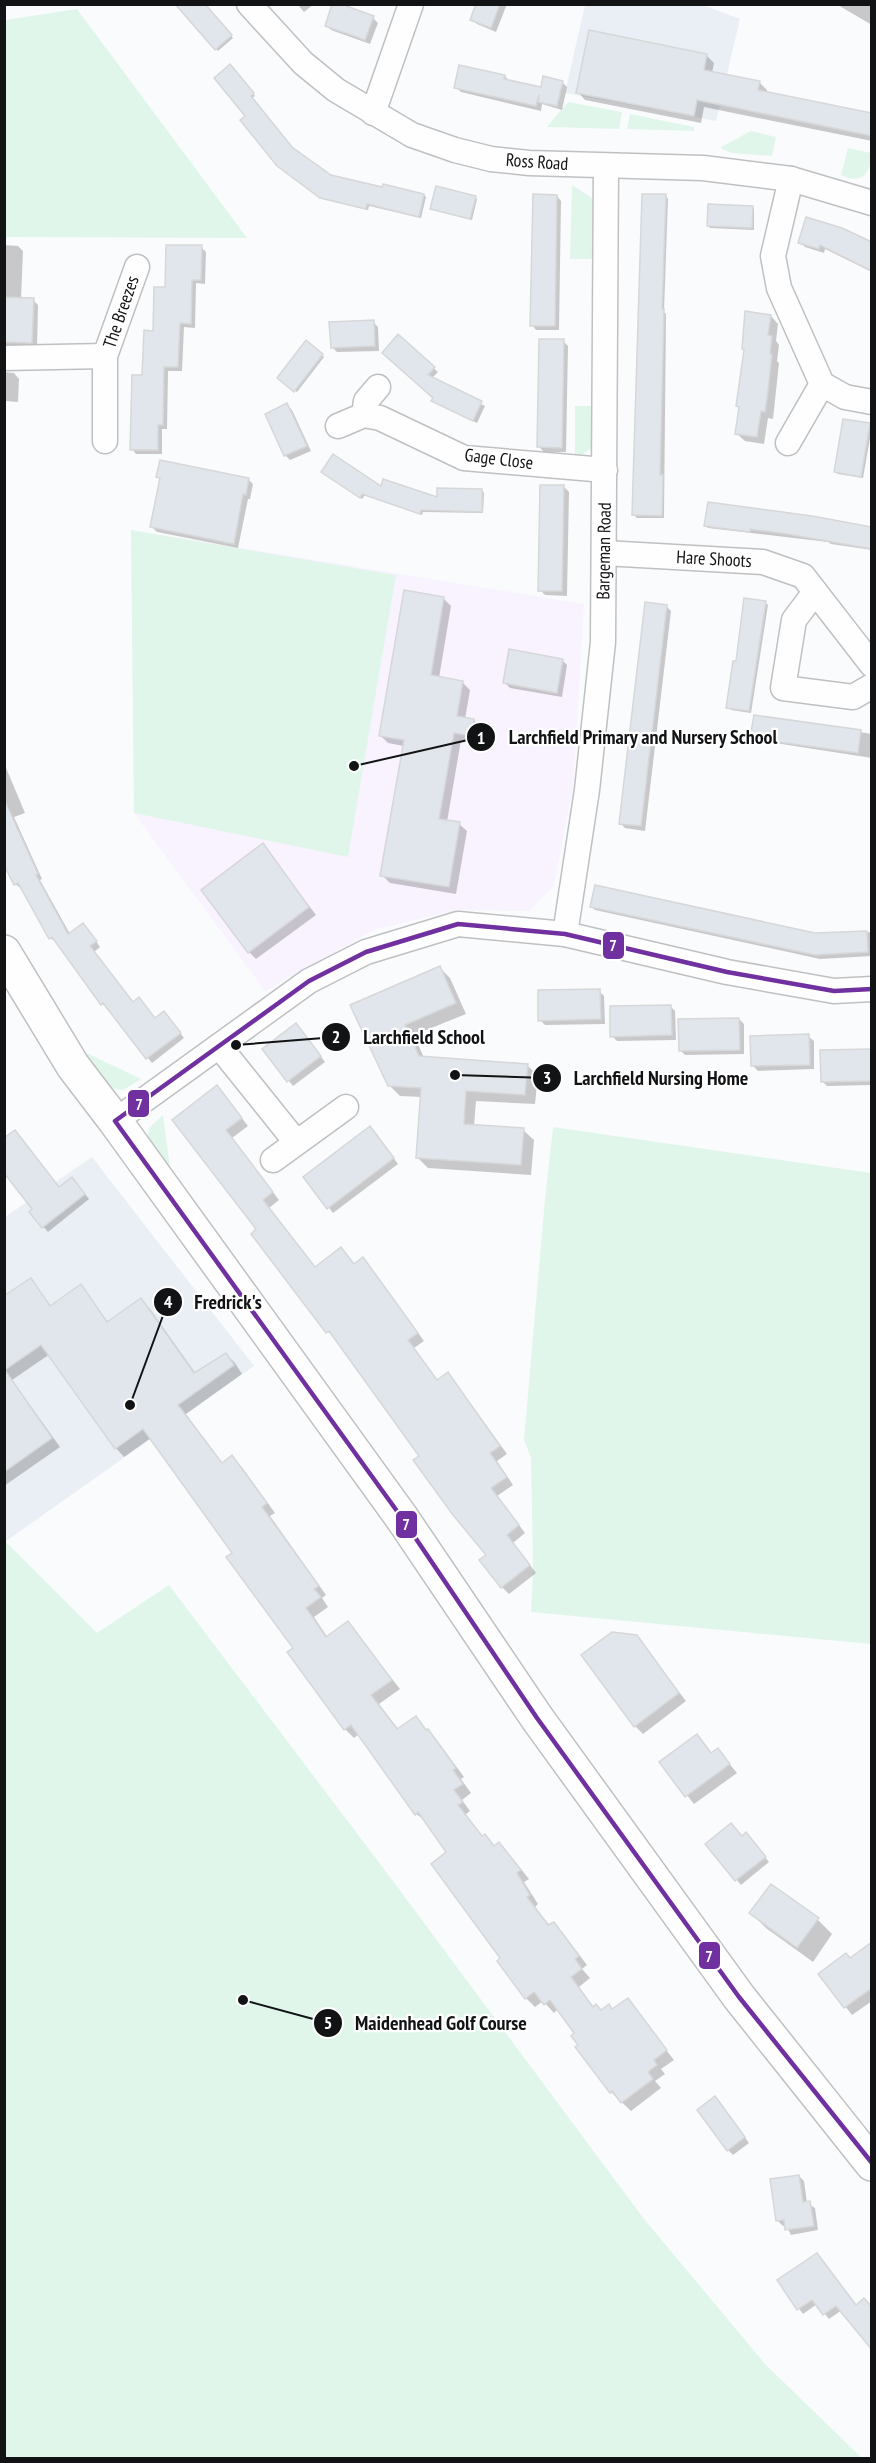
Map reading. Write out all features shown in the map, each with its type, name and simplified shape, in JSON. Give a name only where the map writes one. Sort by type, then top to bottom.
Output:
[{"type":"street","name":"Ross Road","points":[[249,4],[303,63],[336,90],[412,135],[455,150],[491,159],[529,163],[703,168],[791,179],[871,201]]},
{"type":"street","points":[[374,113],[411,4]]},
{"type":"street","name":"Bargeman Road","points":[[565,934],[587,790],[603,642],[606,166]]},
{"type":"street","points":[[791,179],[773,256],[779,288],[822,384],[845,397],[872,402]]},
{"type":"street","name":"The Breezes","points":[[105,441],[105,356],[137,267]]},
{"type":"street","name":"The Breezes","points":[[4,358],[105,356]]},
{"type":"street","points":[[788,443],[822,384]]},
{"type":"street","points":[[338,426],[364,415],[366,401],[378,387]]},
{"type":"street","name":"Gage Close","points":[[364,415],[380,418],[465,458],[605,470]]},
{"type":"street","name":"Hare Shoots","points":[[604,553],[763,562],[802,576],[872,665]]},
{"type":"street","points":[[815,592],[794,620],[783,688],[853,697],[872,686]]},
{"type":"street","points":[[115,1120],[309,981],[366,952],[458,924],[565,934],[727,972],[834,992],[872,989]]},
{"type":"street","points":[[4,952],[73,1066],[115,1120],[402,1518],[537,1718],[739,1997],[872,2164]]},
{"type":"street","points":[[219,1046],[296,1142]]},
{"type":"street","points":[[273,1160],[346,1107]]},
{"type":"shaded area","points":[[585,5],[703,5],[740,19],[716,121],[565,93]]},
{"type":"shaded area","points":[[131,530],[584,604],[573,788],[554,885],[530,911],[458,910],[376,929],[265,991],[134,813]]},
{"type":"shaded area","points":[[92,1157],[254,1366],[6,1541],[5,1217]]},
{"type":"green space","points":[[77,9],[247,238],[5,237],[5,20]]},
{"type":"green space","points":[[568,102],[622,112],[619,129],[547,127]]},
{"type":"green space","points":[[630,114],[694,127],[694,131],[627,129]]},
{"type":"green space","points":[[751,131],[776,137],[772,156],[732,153],[722,149],[721,147]]},
{"type":"green space","points":[[848,148],[871,153],[870,166],[860,178],[854,179],[841,175]]},
{"type":"green space","points":[[572,185],[597,201],[595,259],[570,259]]},
{"type":"green space","points":[[575,406],[593,406],[591,448],[583,454],[575,455]]},
{"type":"green space","points":[[131,530],[396,575],[348,857],[134,813]]},
{"type":"green space","points":[[78,1049],[141,1079],[123,1090],[104,1087]]},
{"type":"green space","points":[[163,1115],[172,1183],[146,1149],[149,1128]]},
{"type":"green space","points":[[553,1127],[871,1173],[871,1644],[531,1612],[533,1571],[531,1458],[524,1440]]},
{"type":"green space","points":[[4,1540],[97,1633],[169,1585],[644,2219],[765,2364],[862,2458],[5,2458]]},
{"type":"building","points":[[175,4],[205,4],[232,35],[215,50]]},
{"type":"building","points":[[332,4],[341,4],[374,16],[365,40],[325,26]]},
{"type":"building","points":[[476,4],[500,4],[491,28],[470,20]]},
{"type":"building","points":[[589,30],[707,54],[704,70],[760,81],[758,90],[872,113],[872,136],[697,100],[694,116],[576,93]]},
{"type":"building","points":[[230,64],[254,93],[251,96],[292,147],[331,175],[424,194],[419,217],[367,204],[366,209],[320,198],[277,166],[240,120],[245,116],[214,78]]},
{"type":"building","points":[[459,65],[505,75],[504,79],[541,87],[543,76],[563,81],[557,106],[538,102],[539,95],[536,106],[454,88]]},
{"type":"building","points":[[436,186],[476,196],[470,219],[430,209]]},
{"type":"building","points":[[533,194],[557,195],[555,326],[530,326]]},
{"type":"building","points":[[642,194],[666,194],[662,309],[664,309],[660,475],[663,475],[662,516],[632,515]]},
{"type":"building","points":[[708,204],[753,206],[752,228],[707,226]]},
{"type":"building","points":[[806,217],[842,228],[872,242],[872,271],[820,245],[819,249],[798,243]]},
{"type":"building","points":[[166,245],[202,245],[201,280],[192,280],[191,324],[180,323],[178,367],[164,367],[163,425],[158,425],[158,450],[130,450],[132,375],[142,375],[144,330],[153,331],[154,287],[165,287]]},
{"type":"building","points":[[4,297],[34,298],[32,343],[4,342]]},
{"type":"building","points":[[745,311],[771,315],[768,335],[772,336],[770,354],[772,354],[768,391],[765,412],[761,411],[757,437],[735,434],[739,407],[736,406],[744,350],[742,349]]},
{"type":"building","points":[[374,320],[375,346],[331,348],[329,322]]},
{"type":"building","points":[[398,334],[435,367],[428,375],[482,401],[473,421],[431,401],[433,398],[382,353]]},
{"type":"building","points":[[539,339],[564,339],[562,448],[537,447]]},
{"type":"building","points":[[306,340],[323,354],[294,392],[277,378]]},
{"type":"building","points":[[287,403],[307,446],[284,456],[265,414]]},
{"type":"building","points":[[843,419],[870,423],[861,477],[834,472]]},
{"type":"building","points":[[333,454],[381,486],[383,479],[437,497],[437,488],[482,489],[482,512],[421,510],[420,514],[362,494],[360,498],[321,472]]},
{"type":"building","points":[[160,460],[249,478],[246,495],[243,494],[234,544],[150,527],[160,478],[156,477]]},
{"type":"building","points":[[540,485],[564,485],[562,591],[538,591]]},
{"type":"building","points":[[708,502],[812,516],[872,527],[872,549],[787,534],[704,526]]},
{"type":"building","points":[[404,590],[444,597],[431,675],[463,681],[457,716],[474,719],[471,736],[454,733],[439,819],[460,822],[449,887],[380,876],[404,740],[379,736]]},
{"type":"building","points":[[744,598],[766,601],[749,711],[726,708],[733,661],[736,661]]},
{"type":"building","points":[[645,602],[667,605],[641,826],[619,824]]},
{"type":"building","points":[[509,649],[563,659],[557,693],[503,683]]},
{"type":"building","points":[[754,715],[861,730],[858,753],[750,738]]},
{"type":"building","points":[[4,799],[38,874],[36,875],[68,934],[83,923],[97,941],[90,946],[133,1002],[139,997],[155,1018],[164,1011],[181,1033],[146,1059],[103,1003],[101,1005],[52,937],[49,939],[18,883],[14,885],[4,865]]},
{"type":"building","points":[[263,843],[309,907],[248,953],[201,890]]},
{"type":"building","points":[[595,885],[815,933],[867,931],[868,952],[815,955],[590,907]]},
{"type":"building","points":[[440,966],[456,1003],[405,1025],[419,1056],[528,1064],[525,1095],[466,1091],[464,1124],[524,1128],[521,1165],[416,1158],[421,1088],[388,1086],[350,1005]]},
{"type":"building","points":[[600,989],[601,1019],[538,1021],[538,990]]},
{"type":"building","points":[[671,1005],[672,1035],[610,1037],[610,1006]]},
{"type":"building","points":[[739,1018],[740,1050],[679,1051],[678,1019]]},
{"type":"building","points":[[296,1023],[321,1056],[287,1082],[262,1049]]},
{"type":"building","points":[[809,1034],[810,1065],[751,1066],[750,1036]]},
{"type":"building","points":[[872,1049],[872,1081],[821,1082],[820,1050]]},
{"type":"building","points":[[217,1085],[242,1118],[226,1130],[273,1192],[263,1200],[315,1267],[341,1247],[354,1264],[363,1257],[418,1333],[408,1340],[437,1380],[448,1372],[500,1446],[490,1453],[507,1477],[491,1488],[519,1525],[507,1535],[530,1565],[501,1588],[479,1560],[486,1555],[413,1460],[419,1456],[329,1331],[326,1333],[251,1234],[256,1229],[172,1120]]},
{"type":"building","points":[[370,1126],[394,1158],[327,1209],[303,1177]]},
{"type":"building","points":[[15,1130],[59,1187],[72,1177],[85,1194],[42,1228],[29,1212],[32,1209],[4,1173],[4,1138]]},
{"type":"building","points":[[31,1278],[50,1306],[81,1284],[107,1322],[141,1298],[194,1373],[226,1353],[234,1365],[178,1405],[222,1463],[232,1455],[267,1503],[262,1507],[319,1586],[314,1589],[321,1597],[306,1608],[326,1637],[348,1621],[392,1680],[371,1695],[397,1729],[416,1716],[456,1768],[453,1770],[463,1784],[454,1790],[463,1802],[458,1805],[482,1836],[485,1834],[494,1846],[499,1842],[521,1870],[517,1873],[530,1895],[527,1897],[548,1925],[554,1922],[579,1956],[575,1959],[582,1969],[571,1977],[593,2007],[596,2004],[601,2010],[609,2004],[612,2009],[628,1998],[667,2050],[654,2060],[657,2065],[648,2072],[653,2079],[621,2103],[612,2091],[610,2093],[575,2047],[578,2045],[571,2036],[574,2033],[550,2000],[544,2005],[534,1992],[525,1999],[497,1961],[500,1958],[431,1864],[446,1852],[418,1812],[415,1815],[351,1725],[344,1730],[287,1652],[293,1648],[226,1557],[232,1553],[143,1429],[115,1449],[41,1345],[5,1370],[52,1438],[4,1472],[4,1296]]},
{"type":"building","points":[[612,1632],[637,1635],[679,1693],[634,1727],[581,1655]]},
{"type":"building","points":[[697,1734],[711,1753],[718,1748],[730,1764],[685,1797],[659,1762]]},
{"type":"building","points":[[731,1823],[742,1836],[746,1832],[766,1857],[735,1881],[705,1844]]},
{"type":"building","points":[[771,1884],[819,1918],[797,1948],[749,1913]]},
{"type":"building","points":[[872,1942],[872,1988],[844,2008],[818,1974],[846,1953],[850,1958]]},
{"type":"building","points":[[715,2096],[745,2137],[727,2151],[697,2110]]},
{"type":"building","points":[[799,2175],[803,2202],[810,2201],[814,2226],[785,2230],[784,2220],[776,2221],[770,2179]]},
{"type":"building","points":[[817,2253],[856,2305],[864,2298],[872,2307],[872,2350],[836,2306],[823,2315],[812,2300],[797,2310],[777,2280]]},
{"type":"transit line","name":"7","points":[[872,989],[834,991],[727,972],[565,934],[458,924],[366,952],[309,981],[115,1121],[402,1518],[537,1718],[739,1997],[872,2163]]},
{"type":"place","name":"Larchfield Primary and Nursery School","points":[[354,766]]},
{"type":"place","name":"Larchfield School","points":[[236,1045]]},
{"type":"place","name":"Larchfield Nursing Home","points":[[455,1075]]},
{"type":"place","name":"Fredrick's","points":[[130,1405]]},
{"type":"place","name":"Maidenhead Golf Course","points":[[243,2000]]}]
